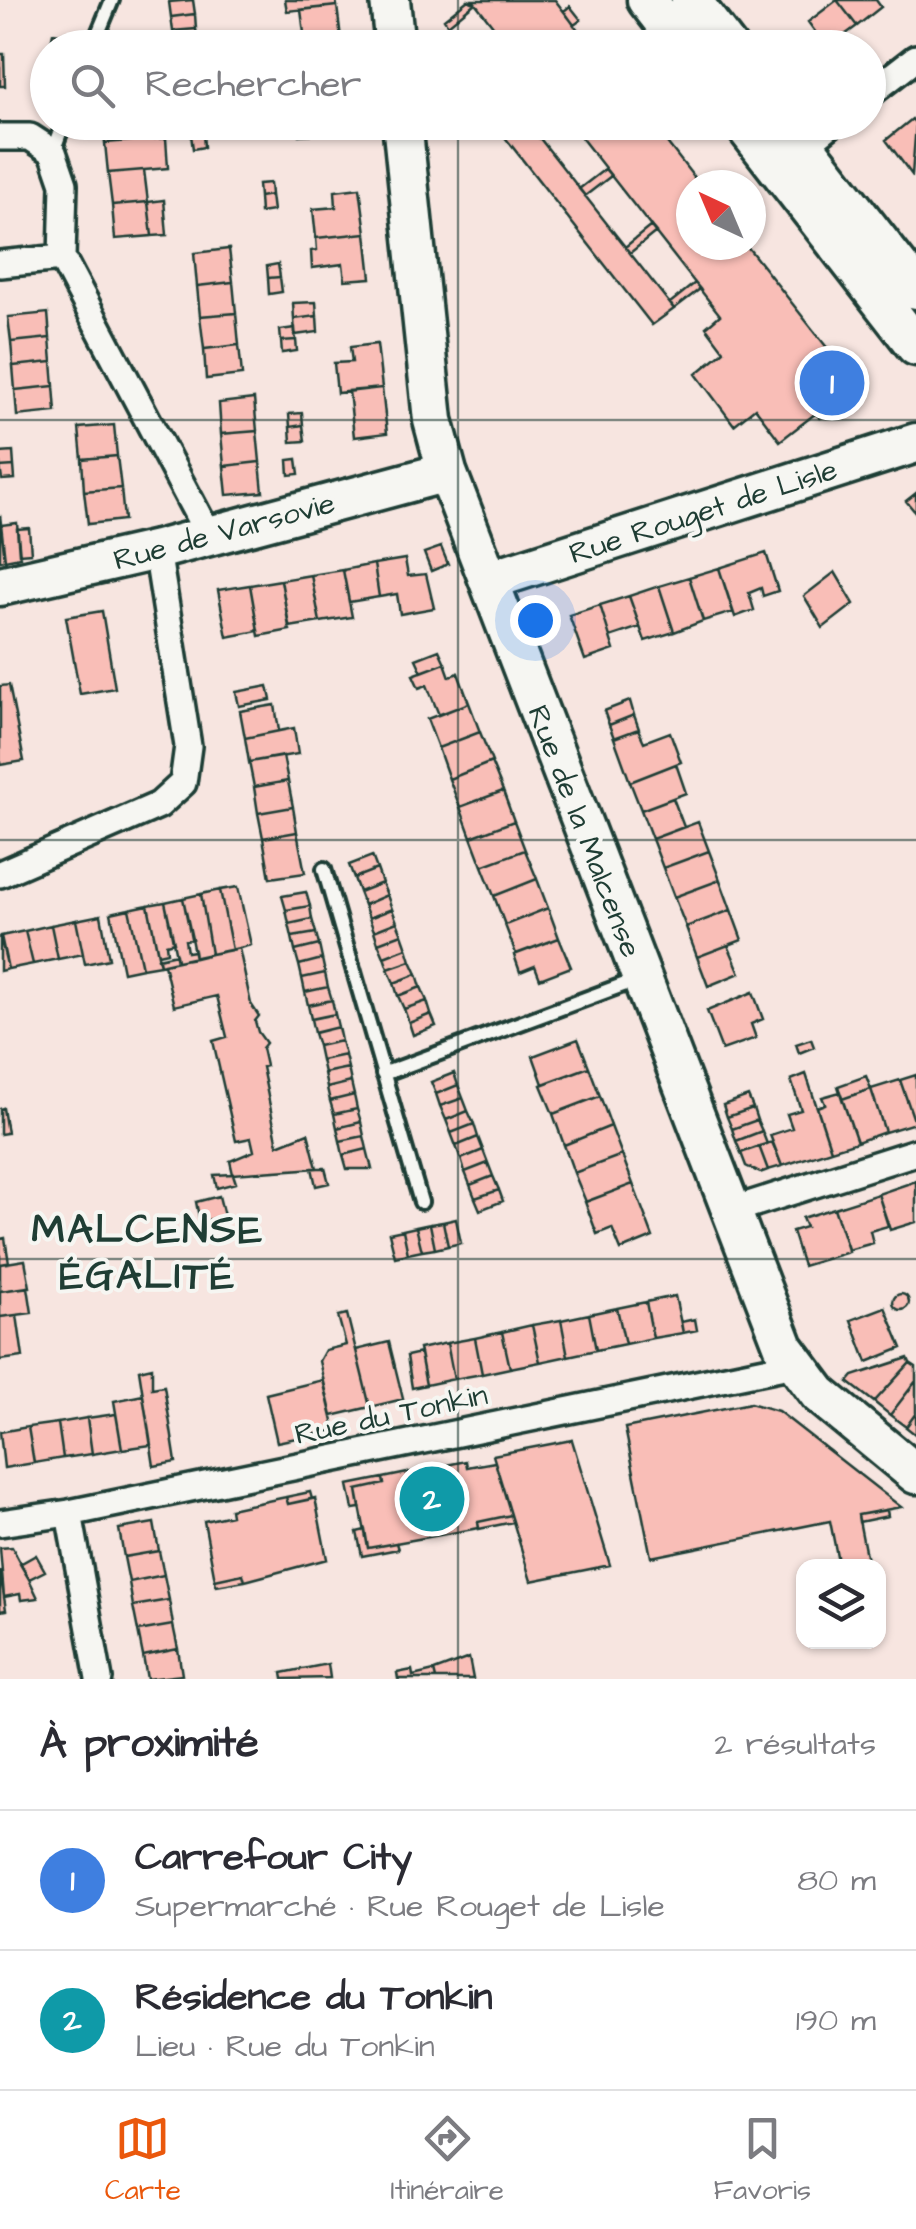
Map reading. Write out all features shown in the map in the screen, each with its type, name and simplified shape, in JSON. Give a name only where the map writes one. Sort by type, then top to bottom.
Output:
[{"type":"street","points":[[390,0],[392,30]]},
{"type":"street","points":[[647,0],[670,30]]},
{"type":"street","points":[[691,0],[714,30]]},
{"type":"street","points":[[886,81],[916,58]]},
{"type":"street","points":[[0,137],[30,137]]},
{"type":"street","points":[[34,140],[52,152],[64,184],[62,258],[209,536]]},
{"type":"street","name":"Rue de la Malcense","points":[[404,140],[433,420],[447,472],[730,1211],[770,1315],[794,1364],[831,1406],[916,1474]]},
{"type":"street","points":[[756,140],[916,346]]},
{"type":"street","points":[[800,140],[916,289]]},
{"type":"street","points":[[0,264],[62,258]]},
{"type":"street","name":"Rue Rouget de Lisle","points":[[490,580],[916,443]]},
{"type":"street","name":"Rue de Varsovie","points":[[0,586],[158,550],[447,472]]},
{"type":"street","points":[[0,874],[159,804],[183,782],[188,746],[158,550]]},
{"type":"street","points":[[730,1211],[916,1152]]},
{"type":"street","name":"Rue du Tonkin","points":[[0,1523],[69,1513],[794,1364]]},
{"type":"street","points":[[69,1513],[99,1679]]},
{"type":"lane","points":[[100,30],[112,0]]},
{"type":"lane","points":[[52,152],[57,140]]},
{"type":"lane","points":[[324,870],[421,1202]]},
{"type":"lane","points":[[384,1074],[641,978]]},
{"type":"building","points":[[193,0],[195,14],[171,17],[169,2]]},
{"type":"building","points":[[285,0],[336,0],[337,6],[287,11]]},
{"type":"building","points":[[468,0],[475,3],[448,25],[444,19]]},
{"type":"building","points":[[473,0],[555,0],[578,30],[496,30]]},
{"type":"building","points":[[837,0],[876,0],[881,7],[857,26]]},
{"type":"building","points":[[837,0],[857,26],[852,30],[814,30],[808,22]]},
{"type":"building","points":[[337,6],[340,30],[304,30],[301,10]]},
{"type":"building","points":[[570,6],[581,20],[574,25],[564,11]]},
{"type":"building","points":[[195,14],[196,29],[173,30],[171,17]]},
{"type":"building","points":[[0,54],[4,54],[5,86],[0,86]]},
{"type":"building","points":[[912,119],[916,124],[912,175],[886,140]]},
{"type":"building","points":[[166,140],[168,168],[108,173],[105,143]]},
{"type":"building","points":[[192,140],[204,140],[204,147],[193,149]]},
{"type":"building","points":[[507,140],[541,140],[674,309],[652,325]]},
{"type":"building","points":[[583,140],[665,140],[688,170],[676,170],[676,259]]},
{"type":"building","points":[[605,169],[611,176],[585,196],[579,189]]},
{"type":"building","points":[[144,170],[148,202],[112,205],[108,173]]},
{"type":"building","points":[[270,183],[271,195],[259,197],[258,184]]},
{"type":"building","points":[[360,188],[366,233],[316,238],[313,209],[336,207],[335,191]]},
{"type":"building","points":[[271,195],[273,211],[260,213],[259,197]]},
{"type":"building","points":[[164,200],[167,235],[152,236],[148,202]]},
{"type":"building","points":[[148,202],[152,236],[115,239],[112,205]]},
{"type":"building","points":[[651,226],[656,232],[630,253],[625,247]]},
{"type":"building","points":[[366,233],[371,278],[345,280],[343,264],[312,268],[311,251],[317,250],[316,238]]},
{"type":"building","points":[[229,249],[233,282],[197,286],[194,253]]},
{"type":"building","points":[[677,260],[758,260],[855,383],[780,441],[755,408],[734,425],[696,374],[724,351],[706,327],[720,315]]},
{"type":"building","points":[[278,264],[280,277],[268,278],[267,266]]},
{"type":"building","points":[[280,277],[282,292],[269,294],[268,278]]},
{"type":"building","points":[[233,282],[236,313],[200,316],[197,286]]},
{"type":"building","points":[[695,283],[700,289],[674,309],[670,303]]},
{"type":"building","points":[[316,302],[317,316],[294,319],[293,303]]},
{"type":"building","points":[[48,313],[50,338],[11,342],[8,317]]},
{"type":"building","points":[[236,313],[239,345],[204,349],[200,316]]},
{"type":"building","points":[[317,316],[318,332],[295,335],[294,319]]},
{"type":"building","points":[[295,328],[296,340],[281,341],[280,330]]},
{"type":"building","points":[[50,338],[52,362],[13,366],[11,342]]},
{"type":"building","points":[[296,340],[297,351],[282,353],[281,341]]},
{"type":"building","points":[[377,344],[382,388],[337,393],[334,363],[352,362],[350,347]]},
{"type":"building","points":[[239,345],[242,375],[206,379],[204,349]]},
{"type":"building","points":[[845,361],[863,385],[820,418],[816,414],[855,383],[841,364]]},
{"type":"building","points":[[52,362],[54,386],[15,390],[13,366]]},
{"type":"building","points":[[54,386],[56,412],[17,416],[15,390]]},
{"type":"building","points":[[382,388],[387,433],[354,437],[349,391]]},
{"type":"building","points":[[254,399],[257,431],[221,434],[219,403]]},
{"type":"building","points":[[302,413],[303,425],[290,427],[289,414]]},
{"type":"building","points":[[114,425],[117,456],[82,459],[79,428]]},
{"type":"building","points":[[303,425],[305,441],[291,442],[290,427]]},
{"type":"building","points":[[257,431],[260,462],[224,466],[221,434]]},
{"type":"building","points":[[13,452],[14,466],[0,467],[0,453]]},
{"type":"building","points":[[117,456],[121,488],[84,491],[82,459]]},
{"type":"building","points":[[297,459],[299,474],[289,475],[288,460]]},
{"type":"building","points":[[260,462],[263,492],[227,495],[224,466]]},
{"type":"building","points":[[14,466],[15,479],[2,480],[0,467]]},
{"type":"building","points":[[121,488],[124,520],[88,524],[84,491]]},
{"type":"building","points":[[916,493],[916,513],[906,501]]},
{"type":"building","points":[[0,515],[5,560],[0,561]]},
{"type":"building","points":[[17,523],[20,557],[5,560],[1,525]]},
{"type":"building","points":[[29,528],[31,553],[19,554],[17,529]]},
{"type":"building","points":[[441,547],[448,564],[431,571],[424,553]]},
{"type":"building","points":[[766,553],[778,591],[763,596],[761,588],[749,593],[754,610],[735,617],[719,568]]},
{"type":"building","points":[[405,559],[408,576],[426,574],[434,608],[400,614],[397,594],[379,597],[374,564]]},
{"type":"building","points":[[374,564],[379,597],[349,602],[343,570]]},
{"type":"building","points":[[719,568],[733,612],[703,621],[689,577]]},
{"type":"building","points":[[343,570],[352,617],[320,622],[311,575]]},
{"type":"building","points":[[835,572],[854,604],[823,628],[804,596]]},
{"type":"building","points":[[311,575],[320,622],[289,627],[281,580]]},
{"type":"building","points":[[689,577],[703,621],[674,632],[659,586]]},
{"type":"building","points":[[281,580],[290,630],[259,636],[250,585]]},
{"type":"building","points":[[250,585],[258,631],[227,637],[218,590]]},
{"type":"building","points":[[659,586],[674,632],[645,641],[629,596]]},
{"type":"building","points":[[629,596],[640,627],[610,637],[600,605]]},
{"type":"building","points":[[600,605],[614,650],[585,660],[569,615]]},
{"type":"building","points":[[102,611],[115,688],[80,694],[66,617]]},
{"type":"building","points":[[439,650],[445,663],[422,672],[416,659]]},
{"type":"building","points":[[445,663],[450,677],[458,673],[469,703],[439,715],[427,685],[419,688],[413,675]]},
{"type":"building","points":[[9,685],[24,761],[0,765],[0,686]]},
{"type":"building","points":[[268,686],[271,700],[239,706],[236,692]]},
{"type":"building","points":[[630,701],[634,715],[609,725],[604,711]]},
{"type":"building","points":[[469,703],[480,732],[438,748],[427,719]]},
{"type":"building","points":[[275,705],[279,731],[245,738],[240,711]]},
{"type":"building","points":[[634,715],[639,729],[614,738],[609,725]]},
{"type":"building","points":[[294,728],[298,754],[249,762],[245,738]]},
{"type":"building","points":[[638,729],[644,742],[670,732],[681,762],[630,782],[614,738]]},
{"type":"building","points":[[480,732],[492,762],[449,779],[438,748]]},
{"type":"building","points":[[283,756],[288,781],[254,787],[249,762]]},
{"type":"building","points":[[491,762],[503,791],[460,807],[449,779]]},
{"type":"building","points":[[676,764],[686,793],[641,810],[630,782]]},
{"type":"building","points":[[288,781],[293,807],[258,813],[254,787]]},
{"type":"building","points":[[503,791],[514,821],[471,837],[460,807]]},
{"type":"building","points":[[673,798],[684,827],[652,839],[641,810]]},
{"type":"building","points":[[293,807],[297,832],[263,838],[258,813]]},
{"type":"building","points":[[514,821],[525,850],[482,866],[471,837]]},
{"type":"building","points":[[698,822],[709,851],[663,868],[652,839]]},
{"type":"building","points":[[297,832],[305,873],[270,878],[263,838]]},
{"type":"building","points":[[525,850],[537,879],[494,896],[482,866]]},
{"type":"building","points":[[709,851],[720,880],[674,897],[663,868]]},
{"type":"building","points":[[372,856],[377,869],[354,878],[349,865]]},
{"type":"building","points":[[377,869],[382,883],[359,892],[354,878]]},
{"type":"building","points":[[537,879],[548,908],[505,925],[494,896]]},
{"type":"building","points":[[720,880],[731,910],[686,927],[674,897]]},
{"type":"building","points":[[382,883],[387,895],[364,905],[359,892]]},
{"type":"building","points":[[238,887],[251,945],[232,950],[220,890]]},
{"type":"building","points":[[220,890],[232,950],[211,954],[201,894]]},
{"type":"building","points":[[306,892],[310,906],[286,910],[282,896]]},
{"type":"building","points":[[201,894],[211,954],[195,958],[183,898]]},
{"type":"building","points":[[387,895],[392,909],[369,918],[364,905]]},
{"type":"building","points":[[183,898],[192,939],[185,940],[187,952],[194,951],[195,958],[177,961],[165,902]]},
{"type":"building","points":[[165,902],[174,942],[166,944],[167,952],[158,954],[148,905]]},
{"type":"building","points":[[148,905],[160,965],[142,968],[129,909]]},
{"type":"building","points":[[310,906],[312,919],[289,924],[286,910]]},
{"type":"building","points":[[548,908],[559,938],[516,954],[505,925]]},
{"type":"building","points":[[129,909],[142,968],[123,972],[111,913]]},
{"type":"building","points":[[392,909],[397,922],[374,931],[369,918]]},
{"type":"building","points":[[731,910],[742,940],[697,957],[686,927]]},
{"type":"building","points":[[101,915],[109,959],[85,964],[76,920]]},
{"type":"building","points":[[312,919],[316,933],[292,937],[289,924]]},
{"type":"building","points":[[76,920],[83,954],[58,959],[51,925]]},
{"type":"building","points":[[397,922],[402,934],[378,943],[374,931]]},
{"type":"building","points":[[51,925],[58,959],[33,964],[25,931]]},
{"type":"building","points":[[25,931],[33,964],[8,969],[1,936]]},
{"type":"building","points":[[316,933],[319,945],[295,951],[292,937]]},
{"type":"building","points":[[402,934],[407,948],[384,957],[378,943]]},
{"type":"building","points":[[0,936],[8,969],[0,971]]},
{"type":"building","points":[[559,938],[571,967],[540,979],[535,966],[520,972],[514,955]]},
{"type":"building","points":[[319,945],[322,959],[299,965],[295,951]]},
{"type":"building","points":[[728,945],[740,973],[708,986],[697,957]]},
{"type":"building","points":[[239,948],[251,1004],[259,1016],[255,1021],[258,1032],[266,1043],[262,1048],[266,1066],[262,1067],[278,1145],[308,1133],[317,1168],[233,1174],[230,1161],[254,1151],[251,1138],[236,1141],[213,1041],[227,1037],[217,996],[174,1006],[164,964]]},
{"type":"building","points":[[407,948],[411,961],[388,969],[384,957]]},
{"type":"building","points":[[176,954],[177,961],[160,965],[158,958]]},
{"type":"building","points":[[322,959],[325,973],[302,978],[299,965]]},
{"type":"building","points":[[411,961],[417,974],[394,983],[388,969]]},
{"type":"building","points":[[325,973],[328,987],[305,992],[302,978]]},
{"type":"building","points":[[417,974],[421,987],[398,996],[394,983]]},
{"type":"building","points":[[328,987],[332,1000],[308,1005],[305,992]]},
{"type":"building","points":[[421,987],[427,1001],[404,1009],[398,996]]},
{"type":"building","points":[[753,992],[763,1019],[751,1024],[756,1038],[722,1050],[707,1011]]},
{"type":"building","points":[[332,1000],[335,1014],[311,1019],[308,1005]]},
{"type":"building","points":[[427,1001],[431,1014],[409,1023],[404,1009]]},
{"type":"building","points":[[335,1014],[338,1027],[314,1033],[311,1019]]},
{"type":"building","points":[[431,1014],[436,1026],[413,1035],[409,1023]]},
{"type":"building","points":[[338,1027],[341,1041],[318,1046],[314,1033]]},
{"type":"building","points":[[578,1039],[589,1067],[543,1084],[533,1056]]},
{"type":"building","points":[[811,1039],[814,1047],[799,1053],[796,1044]]},
{"type":"building","points":[[341,1041],[345,1055],[321,1060],[318,1046]]},
{"type":"building","points":[[345,1055],[348,1068],[324,1073],[321,1060]]},
{"type":"building","points":[[589,1067],[600,1096],[553,1114],[541,1085]]},
{"type":"building","points":[[348,1068],[351,1082],[327,1088],[324,1073]]},
{"type":"building","points":[[454,1073],[458,1085],[436,1094],[431,1082]]},
{"type":"building","points":[[806,1074],[831,1150],[782,1166],[770,1135],[792,1128],[787,1114],[801,1110],[791,1080]]},
{"type":"building","points":[[916,1075],[916,1123],[915,1123],[900,1080]]},
{"type":"building","points":[[866,1076],[871,1089],[842,1099],[838,1086]]},
{"type":"building","points":[[900,1080],[915,1123],[885,1132],[871,1089]]},
{"type":"building","points":[[351,1082],[354,1095],[330,1101],[327,1088]]},
{"type":"building","points":[[458,1085],[463,1098],[440,1106],[436,1094]]},
{"type":"building","points":[[871,1089],[885,1132],[857,1142],[842,1099]]},
{"type":"building","points":[[840,1092],[857,1142],[831,1150],[817,1107],[825,1104],[822,1097]]},
{"type":"building","points":[[354,1095],[357,1109],[334,1114],[330,1101]]},
{"type":"building","points":[[600,1096],[611,1126],[564,1145],[553,1114]]},
{"type":"building","points":[[748,1096],[753,1108],[727,1117],[723,1105]]},
{"type":"building","points":[[463,1098],[468,1111],[446,1120],[440,1106]]},
{"type":"building","points":[[3,1108],[7,1133],[0,1134],[0,1109]]},
{"type":"building","points":[[753,1108],[757,1120],[732,1129],[727,1117]]},
{"type":"building","points":[[357,1109],[361,1122],[337,1128],[334,1114]]},
{"type":"building","points":[[468,1111],[474,1124],[451,1133],[446,1120]]},
{"type":"building","points":[[757,1120],[762,1131],[736,1141],[732,1129]]},
{"type":"building","points":[[361,1122],[364,1136],[340,1141],[337,1128]]},
{"type":"building","points":[[474,1124],[478,1137],[456,1146],[451,1133]]},
{"type":"building","points":[[611,1126],[622,1155],[574,1173],[564,1145]]},
{"type":"building","points":[[762,1131],[767,1144],[741,1153],[736,1141]]},
{"type":"building","points":[[364,1136],[367,1149],[343,1155],[340,1141]]},
{"type":"building","points":[[478,1137],[483,1150],[461,1159],[456,1146]]},
{"type":"building","points":[[772,1142],[782,1166],[768,1170],[759,1146]]},
{"type":"building","points":[[759,1146],[768,1170],[760,1173],[746,1166],[741,1153]]},
{"type":"building","points":[[367,1149],[372,1169],[347,1169],[343,1155]]},
{"type":"building","points":[[483,1150],[488,1163],[465,1172],[461,1159]]},
{"type":"building","points":[[622,1155],[633,1184],[586,1202],[574,1173]]},
{"type":"building","points":[[488,1163],[493,1176],[470,1185],[465,1172]]},
{"type":"building","points":[[312,1168],[325,1168],[329,1183],[316,1186]]},
{"type":"building","points":[[233,1174],[236,1183],[217,1188],[214,1175]]},
{"type":"building","points":[[493,1176],[499,1190],[475,1198],[470,1185]]},
{"type":"building","points":[[916,1181],[916,1222],[890,1230],[878,1194]]},
{"type":"building","points":[[633,1184],[653,1237],[621,1250],[612,1228],[597,1234],[585,1202]]},
{"type":"building","points":[[499,1190],[503,1201],[480,1210],[475,1198]]},
{"type":"building","points":[[878,1194],[888,1226],[870,1231],[873,1243],[848,1250],[834,1208]]},
{"type":"building","points":[[219,1196],[224,1216],[200,1222],[196,1202]]},
{"type":"building","points":[[834,1208],[849,1252],[803,1266],[792,1231],[806,1227],[802,1218]]},
{"type":"building","points":[[456,1219],[461,1243],[448,1246],[443,1222]]},
{"type":"building","points":[[443,1222],[448,1246],[435,1249],[430,1224]]},
{"type":"building","points":[[430,1224],[435,1249],[422,1251],[416,1227]]},
{"type":"building","points":[[416,1227],[422,1251],[408,1254],[403,1230]]},
{"type":"building","points":[[403,1230],[408,1254],[395,1257],[389,1233]]},
{"type":"building","points":[[5,1238],[9,1263],[0,1264],[0,1239]]},
{"type":"building","points":[[25,1260],[30,1287],[0,1291],[0,1264]]},
{"type":"building","points":[[28,1287],[32,1313],[0,1317],[0,1291]]},
{"type":"building","points":[[901,1294],[909,1302],[901,1310],[893,1302]]},
{"type":"building","points":[[675,1296],[683,1333],[653,1338],[646,1302]]},
{"type":"building","points":[[646,1302],[653,1338],[625,1344],[617,1308]]},
{"type":"building","points":[[885,1307],[902,1348],[867,1362],[851,1320]]},
{"type":"building","points":[[617,1308],[625,1344],[596,1350],[589,1314]]},
{"type":"building","points":[[347,1314],[370,1407],[332,1416],[319,1361],[325,1350],[346,1345],[338,1316]]},
{"type":"building","points":[[589,1314],[596,1350],[568,1356],[561,1320]]},
{"type":"building","points":[[17,1315],[23,1357],[0,1360],[0,1317]]},
{"type":"building","points":[[695,1319],[697,1330],[683,1333],[681,1322]]},
{"type":"building","points":[[561,1320],[568,1356],[540,1362],[532,1325]]},
{"type":"building","points":[[532,1325],[540,1362],[510,1368],[502,1332]]},
{"type":"building","points":[[502,1332],[510,1368],[482,1374],[475,1338]]},
{"type":"building","points":[[475,1338],[482,1374],[454,1379],[447,1343]]},
{"type":"building","points":[[389,1342],[403,1399],[370,1407],[356,1350]]},
{"type":"building","points":[[447,1343],[454,1379],[426,1385],[419,1349]]},
{"type":"building","points":[[420,1353],[426,1385],[412,1388],[407,1356]]},
{"type":"building","points":[[908,1358],[910,1363],[874,1402],[848,1382],[853,1376]]},
{"type":"building","points":[[910,1363],[916,1367],[916,1381],[890,1415],[874,1402]]},
{"type":"building","points":[[152,1367],[152,1388],[164,1386],[176,1462],[154,1466],[139,1370]]},
{"type":"building","points":[[323,1380],[335,1430],[277,1442],[266,1394]]},
{"type":"building","points":[[916,1381],[916,1413],[906,1427],[890,1415]]},
{"type":"building","points":[[143,1395],[151,1445],[122,1449],[114,1401]]},
{"type":"building","points":[[750,1403],[778,1411],[901,1507],[858,1515],[867,1559],[838,1559],[830,1521],[651,1557],[625,1428]]},
{"type":"building","points":[[916,1413],[916,1435],[906,1427]]},
{"type":"building","points":[[116,1414],[122,1449],[92,1454],[87,1418]]},
{"type":"building","points":[[87,1418],[92,1454],[63,1458],[58,1423]]},
{"type":"building","points":[[58,1423],[63,1458],[34,1463],[28,1427]]},
{"type":"building","points":[[28,1427],[34,1463],[4,1468],[0,1432]]},
{"type":"building","points":[[572,1440],[610,1565],[531,1581],[493,1455]]},
{"type":"building","points":[[466,1461],[467,1467],[495,1462],[511,1515],[478,1522],[479,1528],[368,1548],[357,1490],[384,1484],[383,1478]]},
{"type":"building","points":[[383,1478],[384,1484],[357,1490],[360,1508],[353,1509],[348,1485]]},
{"type":"building","points":[[310,1492],[312,1499],[288,1504],[286,1497]]},
{"type":"building","points":[[286,1497],[288,1504],[315,1498],[327,1559],[245,1581],[243,1574],[215,1580],[204,1521],[231,1515],[230,1509]]},
{"type":"building","points":[[887,1510],[888,1516],[859,1522],[858,1515]]},
{"type":"building","points":[[511,1515],[513,1522],[479,1529],[478,1522]]},
{"type":"building","points":[[154,1523],[159,1551],[124,1557],[119,1529]]},
{"type":"building","points":[[365,1530],[368,1548],[396,1543],[398,1549],[362,1556],[357,1532]]},
{"type":"building","points":[[12,1547],[38,1598],[21,1600],[20,1594],[4,1597],[0,1548]]},
{"type":"building","points":[[159,1551],[164,1575],[129,1582],[124,1557]]},
{"type":"building","points":[[36,1555],[45,1571],[29,1579],[20,1564]]},
{"type":"building","points":[[0,1570],[6,1610],[0,1611]]},
{"type":"building","points":[[243,1574],[245,1581],[216,1586],[215,1580]]},
{"type":"building","points":[[164,1575],[169,1600],[133,1606],[129,1582]]},
{"type":"building","points":[[169,1600],[173,1625],[138,1631],[133,1606]]},
{"type":"building","points":[[173,1625],[178,1649],[143,1656],[138,1631]]},
{"type":"building","points":[[178,1649],[182,1675],[147,1679],[143,1656]]},
{"type":"building","points":[[469,1658],[473,1679],[436,1679],[434,1671]]},
{"type":"building","points":[[328,1664],[330,1678],[283,1679],[282,1673]]},
{"type":"building","points":[[412,1670],[413,1676],[434,1671],[436,1679],[398,1679],[397,1673]]},
{"type":"place","name":"Carrefour City","points":[[832,383]]},
{"type":"place","name":"Résidence du Tonkin","points":[[432,1499]]},
{"type":"district","name":"MALCENSE ÉGALITÉ","points":[[148,1251]]}]
